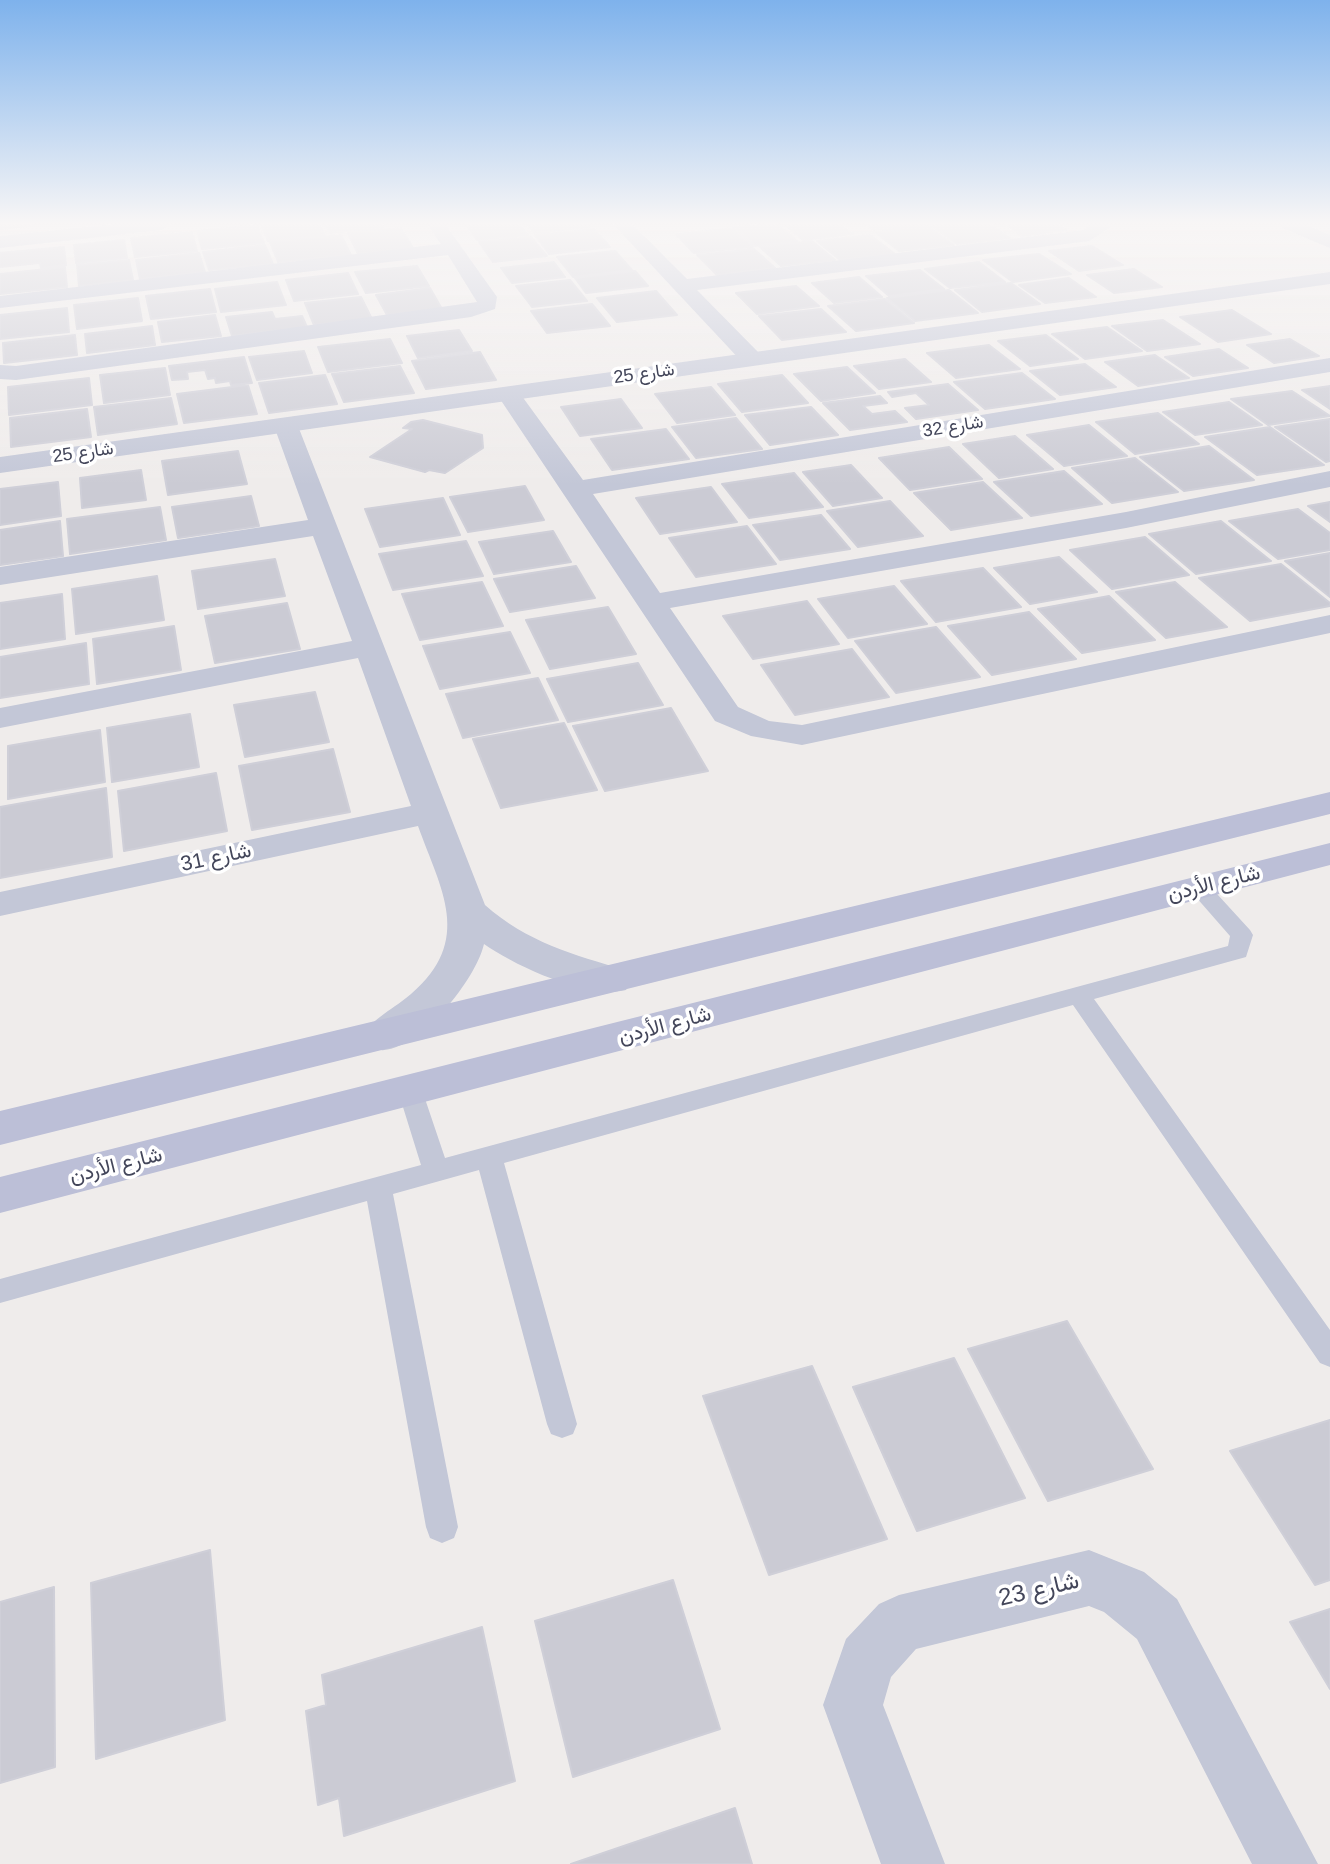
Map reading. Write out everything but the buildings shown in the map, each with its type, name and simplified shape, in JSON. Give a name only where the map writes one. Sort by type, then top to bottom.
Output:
[{"type":"main road","points":[[0,1128],[1330,803]]},
{"type":"main road","name":"شارع الأردن","points":[[0,1195],[1330,854]]},
{"type":"street","points":[[0,372],[16,373],[465,311]]},
{"type":"street","points":[[707,311],[751,358]]},
{"type":"street","name":"شارع 25","points":[[0,465],[1091,311]]},
{"type":"street","name":"شارع 32","points":[[576,489],[1330,365]]},
{"type":"street","points":[[508,393],[576,489],[726,714],[744,725],[768,733],[802,735],[1330,624]]},
{"type":"street","points":[[286,426],[468,911],[469,929],[457,968],[428,1004],[383,1036]]},
{"type":"street","points":[[650,603],[1126,520],[1330,479]]},
{"type":"street","points":[[0,576],[323,526]]},
{"type":"street","points":[[0,718],[369,647]]},
{"type":"street","name":"شارع 31","points":[[0,904],[431,813]]},
{"type":"street","points":[[468,911],[484,927],[527,954],[553,965],[612,980]]},
{"type":"street","name":"23 شارع","points":[[913,1864],[853,1705],[867,1660],[899,1624],[1089,1578],[1124,1592],[1157,1619],[1286,1864]]},
{"type":"lane","points":[[0,1291],[1238,951],[1242,935],[1199,888]]},
{"type":"lane","points":[[1079,996],[1330,1354]]},
{"type":"lane","points":[[411,1091],[436,1172]]},
{"type":"lane","points":[[489,1157],[562,1424]]},
{"type":"lane","points":[[378,1187],[442,1527]]}]
